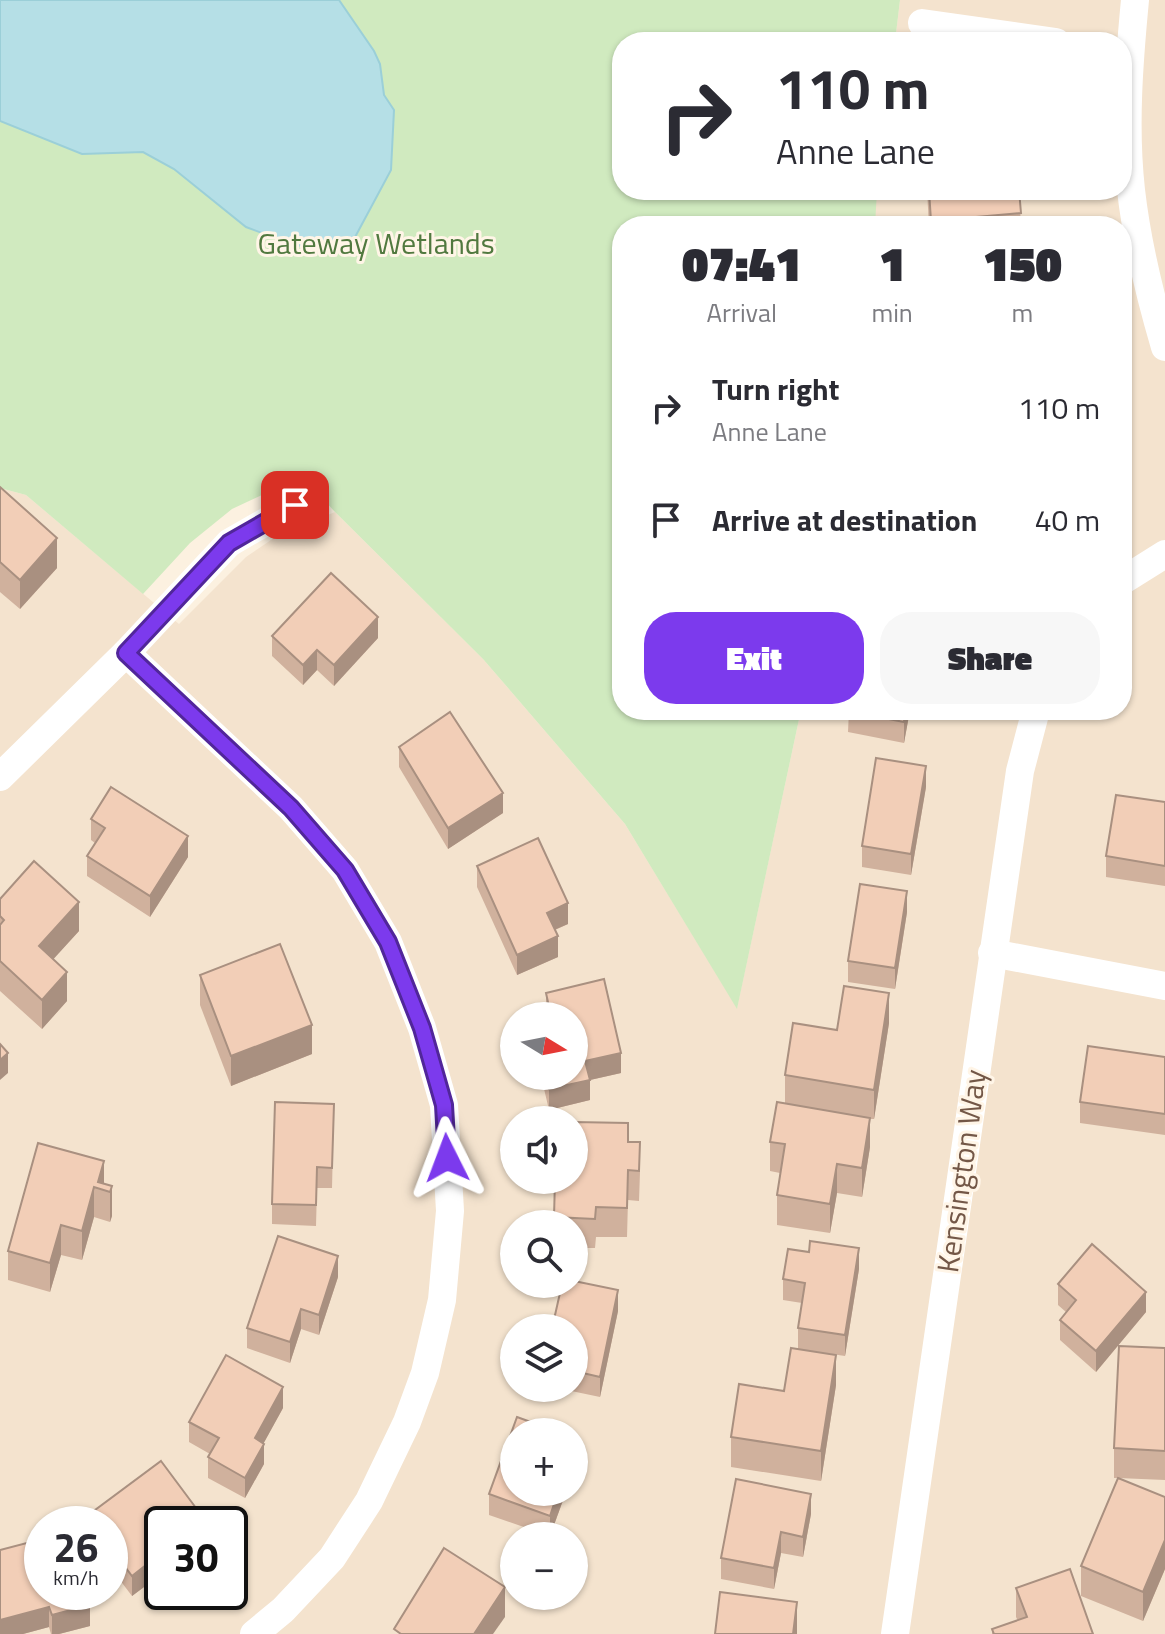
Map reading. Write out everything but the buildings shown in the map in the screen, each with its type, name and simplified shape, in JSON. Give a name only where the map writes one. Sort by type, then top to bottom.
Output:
[{"type":"street","points":[[1129,32],[1135,0]]},
{"type":"street","points":[[922,23],[985,32]]},
{"type":"street","points":[[1132,196],[1140,244],[1165,347]]},
{"type":"street","points":[[0,777],[126,653],[229,543],[295,505]]},
{"type":"street","points":[[1132,575],[1165,554]]},
{"type":"street","points":[[126,653],[291,808],[345,870],[388,942],[422,1028],[444,1105],[450,1211],[442,1300],[425,1373],[407,1422],[369,1501],[332,1558],[283,1610],[254,1634]]},
{"type":"street","name":"Kensington Way","points":[[895,1634],[992,953],[1020,771],[1033,720]]},
{"type":"street","points":[[992,953],[1165,986]]},
{"type":"shaded area","points":[[900,0],[1165,0],[1165,1634],[0,1634],[0,488],[26,495],[179,624],[246,557],[277,536],[335,512],[483,659],[625,824],[737,1008],[799,720],[1132,720],[1132,216],[875,216],[876,200],[1132,200],[1132,32],[896,32]]},
{"type":"green space","name":"Gateway Wetlands","points":[[0,0],[900,0],[896,32],[612,32],[612,200],[876,200],[876,216],[612,216],[612,720],[799,720],[737,1009],[625,824],[483,659],[302,476],[232,509],[190,543],[143,594],[26,495],[0,488]]},
{"type":"water","points":[[0,0],[339,0],[374,51],[380,64],[384,95],[394,110],[391,170],[354,239],[296,246],[246,227],[174,169],[143,152],[82,154],[0,121]]},
{"type":"route","points":[[295,505],[229,543],[126,653],[291,808],[345,870],[388,942],[422,1028],[444,1105],[447,1158]]}]
